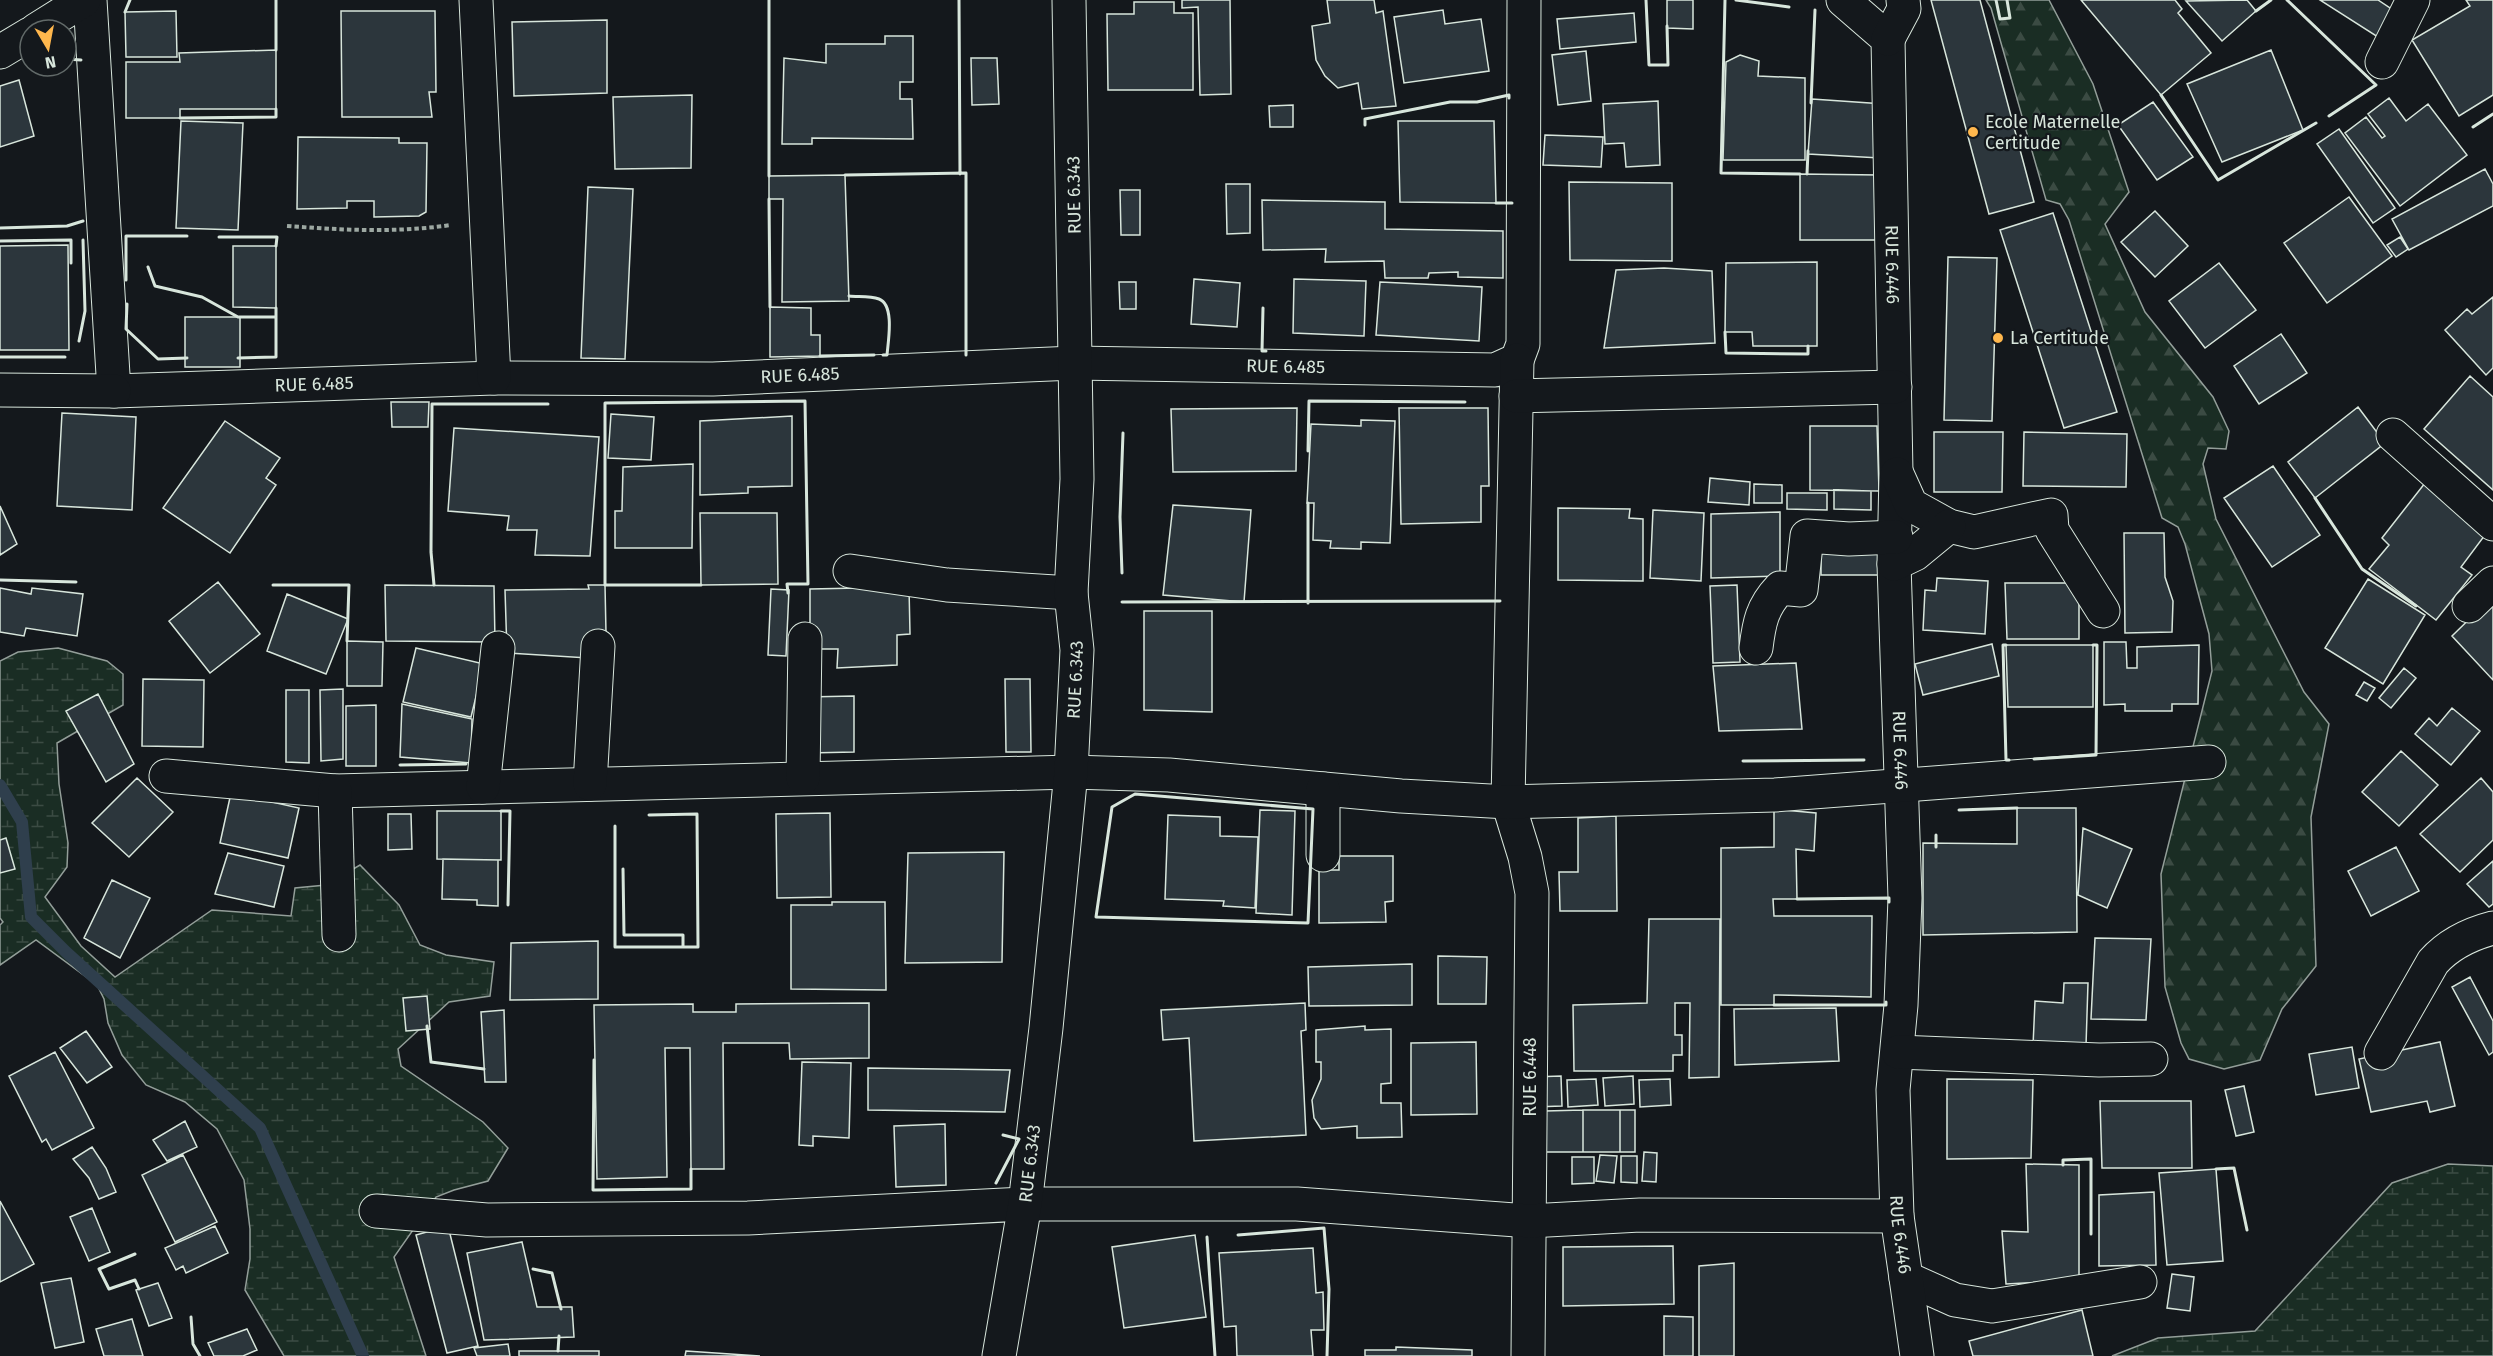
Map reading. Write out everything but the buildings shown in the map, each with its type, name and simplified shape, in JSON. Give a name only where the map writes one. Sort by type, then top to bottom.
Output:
[{"type":"street","points":[[55,18],[84,0]]},
{"type":"street","points":[[90,0],[114,392]]},
{"type":"street","points":[[476,0],[494,378]]},
{"type":"street","name":"RUE 6.343","points":[[999,1356],[1025,1204],[1046,1028],[1071,772],[1077,650],[1071,593],[1077,479],[1069,0]]},
{"type":"street","points":[[1517,360],[1523,344],[1524,0]]},
{"type":"street","points":[[1843,0],[1888,39],[1904,9],[1903,0]]},
{"type":"street","points":[[2382,62],[2413,0]]},
{"type":"street","name":"RUE 6.446","points":[[1888,39],[1895,387],[1895,551],[1905,898],[1898,1052],[1893,1090],[1896,1216],[1906,1278],[1955,1300],[1992,1306],[2140,1282]]},
{"type":"street","points":[[0,52],[18,41]]},
{"type":"street","name":"RUE 6.485","points":[[0,390],[114,392],[494,378],[713,379],[1074,363],[1495,370],[1517,360]]},
{"type":"street","name":"RUE 6.448","points":[[1517,360],[1508,802],[1525,857],[1532,893],[1528,1356]]},
{"type":"street","points":[[1516,396],[1895,387]]},
{"type":"street","points":[[2393,435],[2493,524]]},
{"type":"street","points":[[1896,473],[1911,505],[1949,526],[1974,532],[2051,515],[2052,530],[2103,611]]},
{"type":"street","points":[[1756,648],[1760,616],[1769,599],[1780,588],[1801,590],[1807,536],[1849,539],[1915,554],[1949,526]]},
{"type":"street","points":[[850,571],[947,585],[1071,593]]},
{"type":"street","points":[[2469,606],[2493,583]]},
{"type":"street","points":[[803,778],[805,639]]},
{"type":"street","points":[[590,784],[598,646]]},
{"type":"street","points":[[483,787],[498,648]]},
{"type":"street","points":[[166,776],[335,790],[1071,772],[1169,775],[1508,802],[1775,795],[2209,762]]},
{"type":"street","points":[[1323,789],[1323,855]]},
{"type":"street","points":[[335,790],[339,935]]},
{"type":"street","points":[[2381,1053],[2433,962],[2443,950],[2474,933],[2493,928]]},
{"type":"street","points":[[1898,1052],[2099,1060],[2151,1059]]},
{"type":"street","points":[[376,1211],[487,1220],[724,1218],[1025,1204],[1297,1204],[1529,1221],[1640,1215],[1896,1216]]},
{"type":"street","points":[[1906,1278],[1917,1356]]},
{"type":"path","points":[[287,226],[345,230],[396,230],[487,220]]},
{"type":"green space","points":[[1986,0],[2049,0],[2093,84],[2129,192],[2105,224],[2145,312],[2213,397],[2229,431],[2226,449],[2208,448],[2203,464],[2216,519],[2304,692],[2329,724],[2311,817],[2316,966],[2282,1009],[2260,1060],[2224,1069],[2189,1059],[2181,1043],[2165,987],[2161,874],[2212,671],[2209,634],[2185,544],[2178,527],[2162,518],[2069,220],[2060,204],[2046,200],[1991,8]]},
{"type":"green space","points":[[58,648],[107,661],[123,674],[123,705],[57,743],[59,784],[68,843],[67,867],[45,897],[81,946],[115,977],[212,910],[291,916],[295,888],[326,885],[360,865],[399,905],[420,945],[446,955],[494,962],[490,996],[449,1002],[398,1049],[401,1066],[483,1122],[508,1148],[488,1181],[436,1197],[394,1257],[426,1356],[284,1356],[245,1290],[250,1259],[250,1229],[244,1180],[217,1129],[185,1102],[146,1085],[122,1055],[108,1023],[104,999],[97,985],[36,940],[0,965],[0,925],[3,922],[0,918],[0,661],[18,652]]},
{"type":"green space","points":[[2448,1164],[2493,1166],[2493,1356],[2112,1356],[2158,1338],[2255,1331],[2392,1183]]},
{"type":"waterway","points":[[0,785],[22,822],[31,917],[66,952],[260,1128],[363,1356]]},
{"type":"wall","points":[[125,12],[130,0]]},
{"type":"wall","points":[[276,0],[276,50]]},
{"type":"wall","points":[[769,0],[769,176]]},
{"type":"wall","points":[[959,0],[960,174]]},
{"type":"wall","points":[[1646,0],[1649,65],[1668,65],[1667,26]]},
{"type":"wall","points":[[1725,0],[1721,173],[1800,174]]},
{"type":"wall","points":[[1736,0],[1789,7]]},
{"type":"wall","points":[[1996,0],[2000,19],[2010,18],[2007,0]]},
{"type":"wall","points":[[2256,11],[2271,0]]},
{"type":"wall","points":[[2287,0],[2376,85],[2329,116]]},
{"type":"wall","points":[[1811,103],[1815,10]]},
{"type":"wall","points":[[1365,125],[1365,119],[1450,102],[1477,102],[1509,95],[1509,98]]},
{"type":"wall","points":[[2161,95],[2218,180],[2316,123]]},
{"type":"wall","points":[[180,118],[276,117],[276,109]]},
{"type":"wall","points":[[2473,127],[2493,114]]},
{"type":"wall","points":[[1807,174],[1808,151]]},
{"type":"wall","points":[[845,175],[966,173],[966,355]]},
{"type":"wall","points":[[769,199],[770,307]]},
{"type":"wall","points":[[1496,203],[1512,203]]},
{"type":"wall","points":[[0,228],[67,226],[83,221]]},
{"type":"wall","points":[[126,280],[126,236],[187,236]]},
{"type":"wall","points":[[219,237],[277,237],[276,246]]},
{"type":"wall","points":[[0,241],[71,240],[71,263]]},
{"type":"wall","points":[[79,341],[85,311],[83,240]]},
{"type":"wall","points":[[148,267],[155,286],[202,297],[238,317],[276,317]]},
{"type":"wall","points":[[849,296],[879,299],[887,308],[889,316],[887,355],[883,355]]},
{"type":"wall","points":[[127,304],[126,329],[158,359],[187,358]]},
{"type":"wall","points":[[238,358],[276,357],[276,308]]},
{"type":"wall","points":[[1263,308],[1262,351],[1266,351]]},
{"type":"wall","points":[[1725,332],[1726,353],[1808,354],[1808,346]]},
{"type":"wall","points":[[820,356],[874,355]]},
{"type":"wall","points":[[0,357],[65,357]]},
{"type":"wall","points":[[701,585],[605,585],[605,403],[805,401],[808,584],[787,584],[788,593]]},
{"type":"wall","points":[[1308,451],[1309,401],[1465,402]]},
{"type":"wall","points":[[434,585],[431,552],[432,404],[548,404]]},
{"type":"wall","points":[[1122,573],[1120,517],[1123,433]]},
{"type":"wall","points":[[2315,498],[2362,569],[2416,606]]},
{"type":"wall","points":[[1308,503],[1308,603]]},
{"type":"wall","points":[[0,580],[76,582]]},
{"type":"wall","points":[[273,585],[349,585],[347,641]]},
{"type":"wall","points":[[1122,602],[1500,601]]},
{"type":"wall","points":[[2006,645],[2003,645],[2006,760],[2009,760]]},
{"type":"wall","points":[[2034,759],[2096,755],[2097,645],[2093,645]]},
{"type":"wall","points":[[1743,761],[1864,760]]},
{"type":"wall","points":[[400,765],[466,764]]},
{"type":"wall","points":[[1135,794],[1313,809],[1308,923],[1096,917],[1112,807],[1135,794]]},
{"type":"wall","points":[[1959,810],[2017,808]]},
{"type":"wall","points":[[501,811],[510,811],[508,905]]},
{"type":"wall","points":[[615,826],[615,947],[698,947],[697,814],[649,815]]},
{"type":"wall","points":[[1936,835],[1936,847]]},
{"type":"wall","points":[[623,869],[624,935],[683,935],[683,947]]},
{"type":"wall","points":[[1797,899],[1889,898],[1889,902]]},
{"type":"wall","points":[[1774,1005],[1886,1005],[1886,1002]]},
{"type":"wall","points":[[427,1026],[431,1062],[484,1069]]},
{"type":"wall","points":[[594,1060],[593,1190],[691,1189],[691,1169]]},
{"type":"wall","points":[[996,1183],[1019,1139],[1003,1135]]},
{"type":"wall","points":[[2063,1165],[2063,1160],[2091,1159],[2091,1234]]},
{"type":"wall","points":[[2216,1169],[2234,1168],[2247,1230]]},
{"type":"wall","points":[[1238,1235],[1324,1228],[1329,1289],[1327,1356]]},
{"type":"wall","points":[[1207,1237],[1215,1356]]},
{"type":"wall","points":[[135,1254],[99,1269],[109,1289],[135,1280],[139,1289]]},
{"type":"wall","points":[[533,1269],[552,1273],[561,1309]]},
{"type":"wall","points":[[191,1317],[193,1344],[200,1356]]},
{"type":"wall","points":[[558,1351],[559,1336]]},
{"type":"place","name":"Ecole Maternelle Certitude","points":[[1973,132]]},
{"type":"place","name":"La Certitude","points":[[1998,338]]}]
